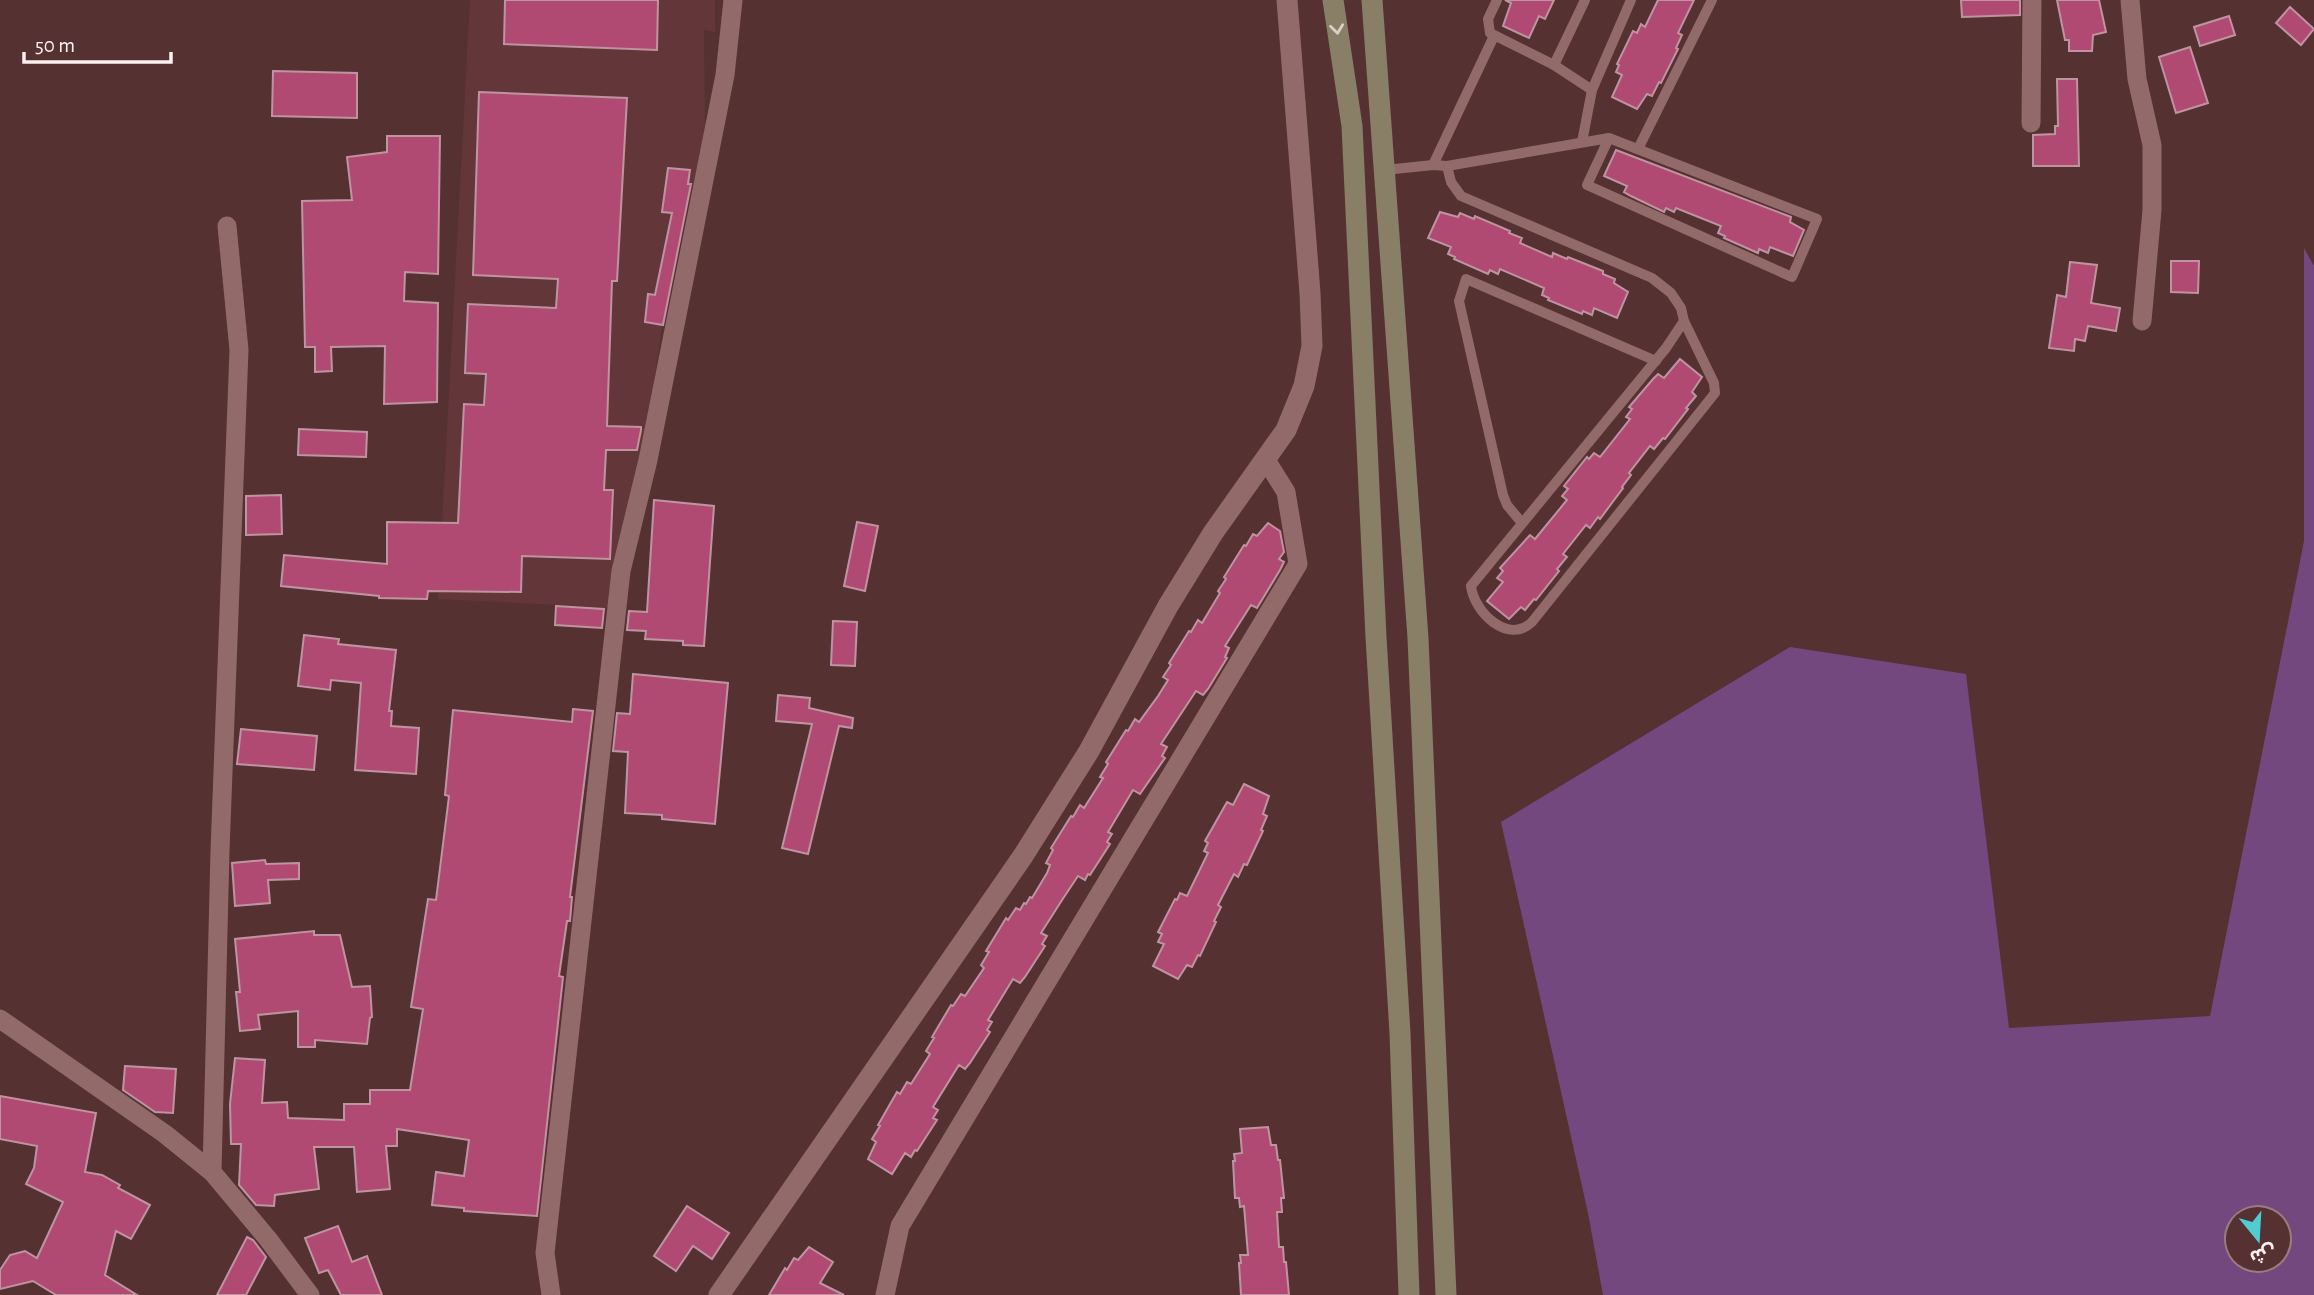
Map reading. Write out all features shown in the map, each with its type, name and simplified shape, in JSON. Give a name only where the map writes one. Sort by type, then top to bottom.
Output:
[{"type":"main road","points":[[1333,0],[1352,126],[1376,637],[1400,1033],[1409,1295]]},
{"type":"main road","points":[[1372,0],[1418,638],[1446,1295]]},
{"type":"main road","points":[[1340,58],[1376,55]]},
{"type":"street","points":[[551,1295],[545,1253],[621,571],[648,460],[725,75],[733,0]]},
{"type":"street","points":[[719,1295],[1023,856],[1088,751],[1168,606],[1213,533],[1286,430],[1304,386],[1312,346],[1287,0]]},
{"type":"street","points":[[2031,123],[2032,0]]},
{"type":"street","points":[[2130,0],[2137,79],[2152,145],[2152,210],[2142,321]]},
{"type":"street","points":[[212,1172],[239,350],[228,226]]},
{"type":"street","points":[[884,1295],[900,1226],[1298,564],[1286,492],[1266,460]]},
{"type":"street","points":[[0,1019],[165,1134],[212,1172],[310,1295]]},
{"type":"lane","points":[[1497,0],[1487,24],[1494,36],[1554,65],[1592,90]]},
{"type":"lane","points":[[1554,65],[1585,0]]},
{"type":"lane","points":[[1582,142],[1592,90],[1631,0]]},
{"type":"lane","points":[[1638,149],[1712,0]]},
{"type":"lane","points":[[1433,165],[1494,36]]},
{"type":"lane","points":[[1384,170],[1447,166],[1609,138],[1817,219],[1792,277],[1587,186],[1609,138]]},
{"type":"lane","points":[[1447,166],[1451,182],[1461,196],[1651,278],[1671,293],[1681,308],[1684,321],[1710,372],[1714,393],[1531,622],[1525,628],[1515,631],[1502,628],[1477,606],[1471,586],[1656,361],[1684,321]]},
{"type":"lane","points":[[1522,523],[1507,505],[1503,495],[1459,301],[1466,279],[1656,361]]},
{"type":"shaded area","points":[[470,0],[715,0],[715,32],[704,30],[705,134],[665,305],[622,608],[438,599]]},
{"type":"shaded area","points":[[2304,248],[2314,266],[2314,1295],[1603,1295],[1588,1213],[1501,822],[1790,647],[1966,674],[2009,1028],[2210,1016],[2304,541]]},
{"type":"building","points":[[505,0],[658,0],[657,50],[504,44]]},
{"type":"building","points":[[1505,0],[1554,0],[1545,19],[1539,16],[1529,38],[1503,26],[1511,3]]},
{"type":"building","points":[[1658,0],[1694,0],[1678,33],[1682,35],[1676,48],[1678,49],[1661,83],[1659,82],[1652,96],[1647,94],[1637,109],[1612,97],[1622,75],[1616,72],[1619,65],[1617,64],[1633,31],[1637,33],[1641,24],[1645,27]]},
{"type":"building","points":[[1961,0],[2020,0],[2020,15],[1962,17]]},
{"type":"building","points":[[2057,0],[2099,0],[2106,32],[2093,35],[2092,51],[2069,51],[2069,40],[2065,40]]},
{"type":"building","points":[[2290,7],[2314,29],[2301,45],[2276,23]]},
{"type":"building","points":[[2229,16],[2235,35],[2200,46],[2194,27]]},
{"type":"building","points":[[2190,47],[2208,103],[2176,113],[2159,57]]},
{"type":"building","points":[[273,71],[357,73],[357,118],[272,116]]},
{"type":"building","points":[[2057,79],[2077,79],[2079,166],[2033,166],[2033,135],[2055,134],[2055,126],[2058,126]]},
{"type":"building","points":[[479,92],[627,98],[617,281],[612,281],[607,426],[641,427],[641,430],[637,450],[606,450],[604,490],[613,490],[610,559],[522,556],[521,592],[428,591],[427,599],[379,598],[281,586],[284,555],[387,564],[387,522],[458,523],[464,404],[484,405],[486,374],[465,373],[468,304],[556,308],[558,279],[473,275]]},
{"type":"building","points":[[387,136],[440,136],[438,274],[405,272],[404,301],[438,303],[437,402],[384,404],[385,346],[331,347],[332,371],[315,372],[315,347],[305,347],[302,201],[352,200],[347,157],[387,152]]},
{"type":"building","points":[[1616,150],[1791,217],[1790,222],[1804,230],[1793,256],[1770,247],[1768,253],[1759,249],[1758,253],[1724,238],[1725,236],[1718,233],[1721,226],[1676,208],[1674,212],[1666,208],[1664,212],[1624,192],[1627,186],[1604,176]]},
{"type":"building","points":[[668,168],[690,170],[688,184],[691,184],[663,325],[645,322],[648,294],[655,295],[672,213],[662,212]]},
{"type":"building","points":[[1440,212],[1458,217],[1460,213],[1474,219],[1475,216],[1510,231],[1509,233],[1522,238],[1520,243],[1552,257],[1553,253],[1567,259],[1568,257],[1603,271],[1603,274],[1615,279],[1614,283],[1628,292],[1617,318],[1594,308],[1592,315],[1583,311],[1582,314],[1548,300],[1549,298],[1542,295],[1544,288],[1500,269],[1498,274],[1490,270],[1488,274],[1454,259],[1455,257],[1448,254],[1451,247],[1428,238]]},
{"type":"building","points":[[2171,261],[2199,261],[2198,293],[2171,292]]},
{"type":"building","points":[[2070,262],[2097,265],[2091,303],[2120,308],[2116,331],[2088,326],[2085,341],[2075,339],[2074,351],[2049,348],[2057,295],[2066,297]]},
{"type":"building","points":[[1680,359],[1702,377],[1692,392],[1696,396],[1686,408],[1688,409],[1665,439],[1654,449],[1650,446],[1600,519],[1598,517],[1590,528],[1586,525],[1563,554],[1567,557],[1557,569],[1559,571],[1536,600],[1525,610],[1521,607],[1509,619],[1487,601],[1503,582],[1497,578],[1503,571],[1500,568],[1530,535],[1535,539],[1567,500],[1562,496],[1568,489],[1564,486],[1587,457],[1589,459],[1594,453],[1600,457],[1630,419],[1626,417],[1632,409],[1629,407],[1658,374],[1664,378]]},
{"type":"building","points":[[299,429],[367,432],[366,457],[298,455]]},
{"type":"building","points":[[281,495],[282,534],[246,535],[246,496]]},
{"type":"building","points":[[654,500],[714,506],[704,646],[683,645],[683,641],[645,639],[646,631],[627,630],[629,611],[647,612]]},
{"type":"building","points":[[857,522],[878,526],[865,591],[844,586]]},
{"type":"building","points":[[1268,523],[1280,531],[1284,552],[1279,559],[1284,562],[1280,570],[1257,608],[1251,605],[1225,646],[1229,648],[1225,657],[1227,658],[1208,689],[1203,695],[1196,691],[1161,744],[1167,747],[1162,756],[1165,758],[1140,794],[1133,790],[1108,832],[1112,834],[1107,842],[1110,844],[1090,875],[1088,874],[1085,880],[1078,876],[1041,933],[1047,936],[1042,944],[1045,946],[1020,983],[1013,979],[988,1020],[992,1022],[987,1030],[990,1032],[965,1069],[959,1065],[933,1107],[938,1110],[933,1118],[937,1120],[917,1151],[915,1150],[911,1157],[905,1153],[892,1174],[868,1159],[876,1142],[872,1139],[880,1126],[878,1125],[897,1092],[900,1094],[907,1082],[911,1084],[930,1054],[926,1051],[934,1038],[932,1037],[951,1005],[953,1006],[961,994],[965,996],[984,968],[981,965],[989,952],[986,951],[1006,918],[1008,920],[1016,908],[1020,910],[1030,897],[1032,898],[1047,873],[1050,865],[1046,863],[1053,850],[1051,848],[1080,805],[1084,808],[1103,778],[1100,777],[1108,764],[1106,762],[1126,730],[1128,731],[1135,719],[1139,722],[1158,696],[1168,680],[1163,677],[1171,665],[1169,663],[1198,620],[1202,623],[1220,593],[1218,591],[1226,579],[1224,577],[1244,545],[1246,546],[1253,534],[1257,536]]},
{"type":"building","points":[[556,606],[604,609],[602,628],[555,625]]},
{"type":"building","points":[[833,621],[857,622],[855,666],[831,665]]},
{"type":"building","points":[[304,635],[339,639],[338,644],[396,650],[389,711],[392,711],[391,726],[419,728],[416,774],[355,770],[361,683],[331,680],[330,690],[298,686]]},
{"type":"building","points":[[633,674],[728,683],[715,824],[662,819],[662,815],[625,813],[628,752],[613,751],[617,713],[630,714]]},
{"type":"building","points":[[778,695],[810,698],[809,708],[853,718],[852,728],[839,726],[808,854],[782,848],[812,724],[776,721]]},
{"type":"building","points":[[573,709],[593,711],[570,897],[570,921],[567,921],[559,976],[563,977],[537,1216],[464,1211],[464,1208],[432,1205],[436,1172],[464,1176],[469,1140],[397,1129],[397,1146],[386,1146],[390,1189],[357,1192],[354,1147],[314,1147],[319,1189],[275,1195],[274,1206],[256,1205],[239,1185],[241,1144],[231,1144],[230,1104],[235,1058],[265,1060],[262,1103],[287,1102],[288,1118],[344,1120],[344,1104],[370,1104],[370,1090],[410,1090],[423,1009],[411,1007],[428,899],[436,900],[449,796],[445,795],[453,710],[572,722]]},
{"type":"building","points":[[241,729],[317,736],[314,770],[237,764]]},
{"type":"building","points":[[1244,784],[1269,796],[1263,814],[1267,816],[1261,830],[1263,831],[1247,865],[1244,864],[1238,877],[1234,874],[1218,905],[1221,907],[1214,921],[1216,922],[1200,956],[1198,955],[1192,967],[1187,965],[1178,979],[1153,966],[1164,944],[1158,942],[1162,934],[1158,932],[1175,899],[1177,900],[1180,893],[1187,896],[1208,853],[1204,851],[1208,843],[1205,841],[1227,802],[1233,805]]},
{"type":"building","points":[[265,860],[266,864],[299,863],[299,879],[268,880],[270,903],[235,906],[232,863]]},
{"type":"building","points":[[314,931],[314,935],[340,935],[352,987],[370,986],[372,1017],[367,1044],[315,1040],[315,1047],[298,1047],[298,1011],[258,1015],[260,1029],[240,1031],[236,992],[240,992],[235,939]]},
{"type":"building","points":[[125,1066],[176,1069],[173,1113],[155,1112],[123,1090]]},
{"type":"building","points":[[0,1096],[96,1113],[85,1172],[102,1175],[120,1185],[118,1188],[150,1205],[131,1239],[116,1231],[105,1275],[137,1295],[56,1295],[33,1281],[0,1289],[0,1270],[10,1255],[25,1251],[37,1258],[63,1202],[26,1184],[34,1168],[37,1146],[0,1139]]},
{"type":"building","points":[[1268,1127],[1271,1145],[1276,1145],[1280,1160],[1284,1198],[1281,1198],[1282,1212],[1277,1212],[1279,1247],[1283,1247],[1289,1295],[1241,1295],[1240,1255],[1248,1255],[1244,1206],[1240,1207],[1239,1198],[1235,1198],[1234,1154],[1242,1153],[1240,1129]]},
{"type":"building","points":[[687,1206],[729,1233],[712,1259],[693,1246],[676,1271],[654,1256]]},
{"type":"building","points":[[338,1226],[352,1262],[367,1256],[382,1295],[341,1295],[328,1270],[319,1273],[305,1238]]},
{"type":"building","points":[[247,1237],[253,1240],[266,1257],[246,1295],[217,1295]]},
{"type":"building","points":[[809,1247],[833,1262],[820,1283],[844,1295],[769,1295],[785,1268],[787,1270],[794,1258],[798,1260]]}]
